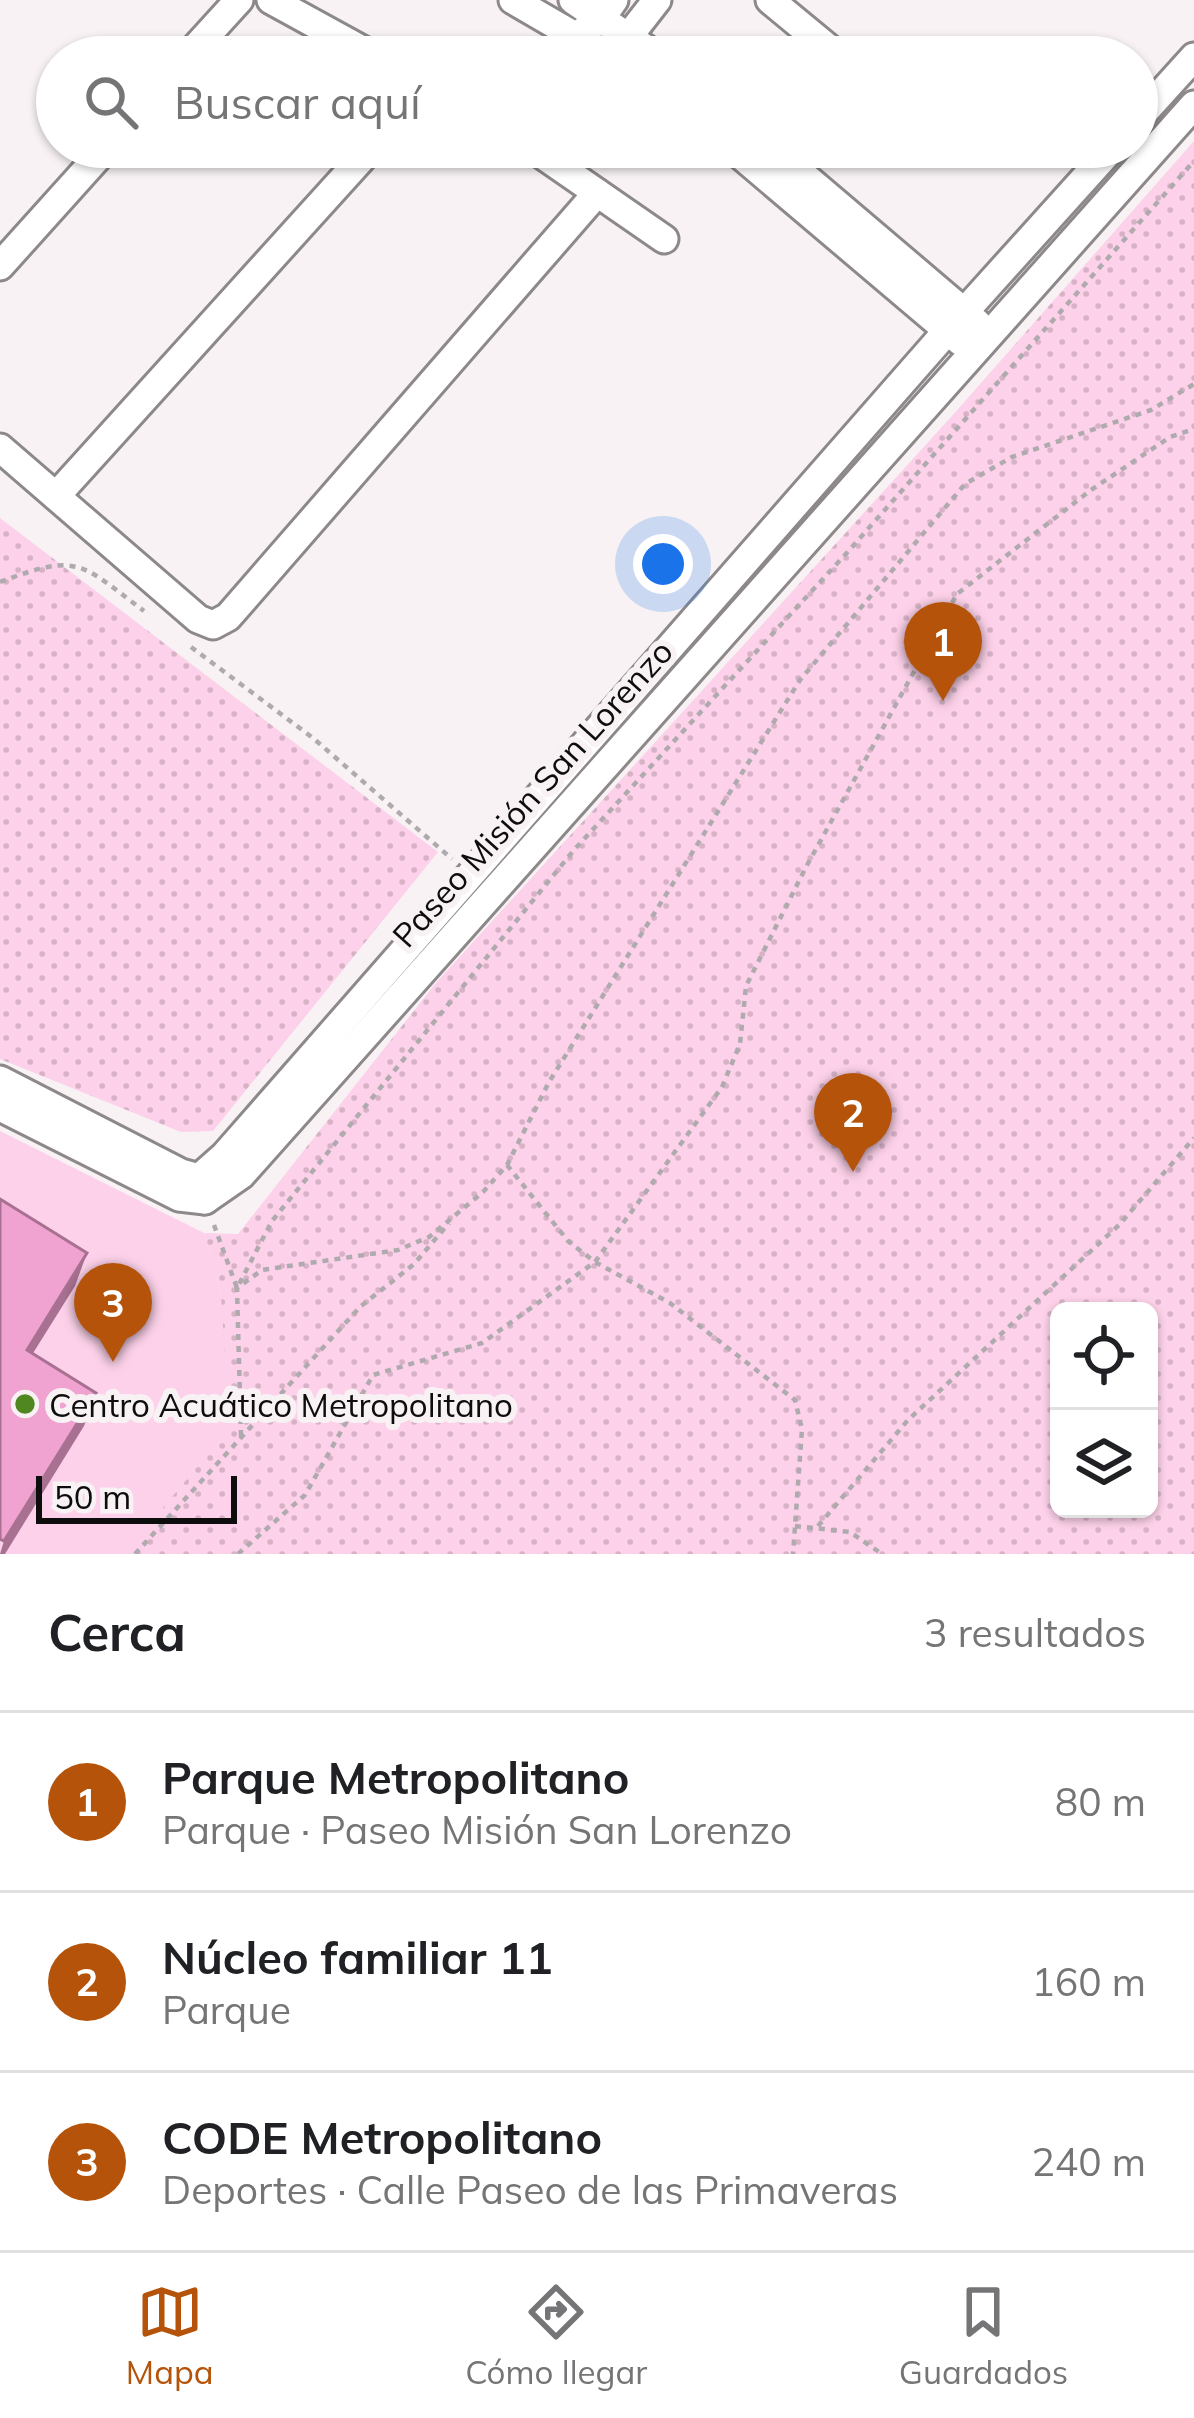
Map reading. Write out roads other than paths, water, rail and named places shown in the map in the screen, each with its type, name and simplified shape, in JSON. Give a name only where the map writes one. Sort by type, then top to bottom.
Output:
[{"type":"street","points":[[206,36],[238,0]]},
{"type":"street","points":[[271,0],[337,36]]},
{"type":"street","points":[[514,0],[578,36],[608,9]]},
{"type":"street","points":[[573,0],[608,9]]},
{"type":"street","points":[[625,36],[657,0]]},
{"type":"street","points":[[776,2],[815,36]]},
{"type":"street","points":[[1158,97],[1194,57]]},
{"type":"street","name":"Paseo Misión San Lorenzo","points":[[1158,145],[1194,104]]},
{"type":"street","points":[[0,266],[87,168]]},
{"type":"street","points":[[56,496],[353,168]]},
{"type":"street","points":[[561,168],[664,239]]},
{"type":"street","points":[[757,168],[982,343]]},
{"type":"street","points":[[792,168],[956,321]]},
{"type":"street","name":"Paseo Misión San Lorenzo","points":[[202,1189],[225,1155],[469,874],[1094,168]]},
{"type":"street","name":"Paseo Misión San Lorenzo","points":[[202,1189],[241,1175],[1137,168]]},
{"type":"street","points":[[0,448],[198,619],[213,625],[228,617],[597,193]]},
{"type":"street","points":[[0,1080],[181,1173],[202,1189]]},
{"type":"street","points":[[0,1107],[179,1197],[202,1189]]},
{"type":"place","name":"Parque Metropolitano","points":[[943,701]]},
{"type":"place","name":"Núcleo familiar 11","points":[[853,1172]]},
{"type":"place","name":"CODE Metropolitano","points":[[113,1362]]},
{"type":"place","name":"Centro Acuático Metropolitano","points":[[25,1404]]}]
